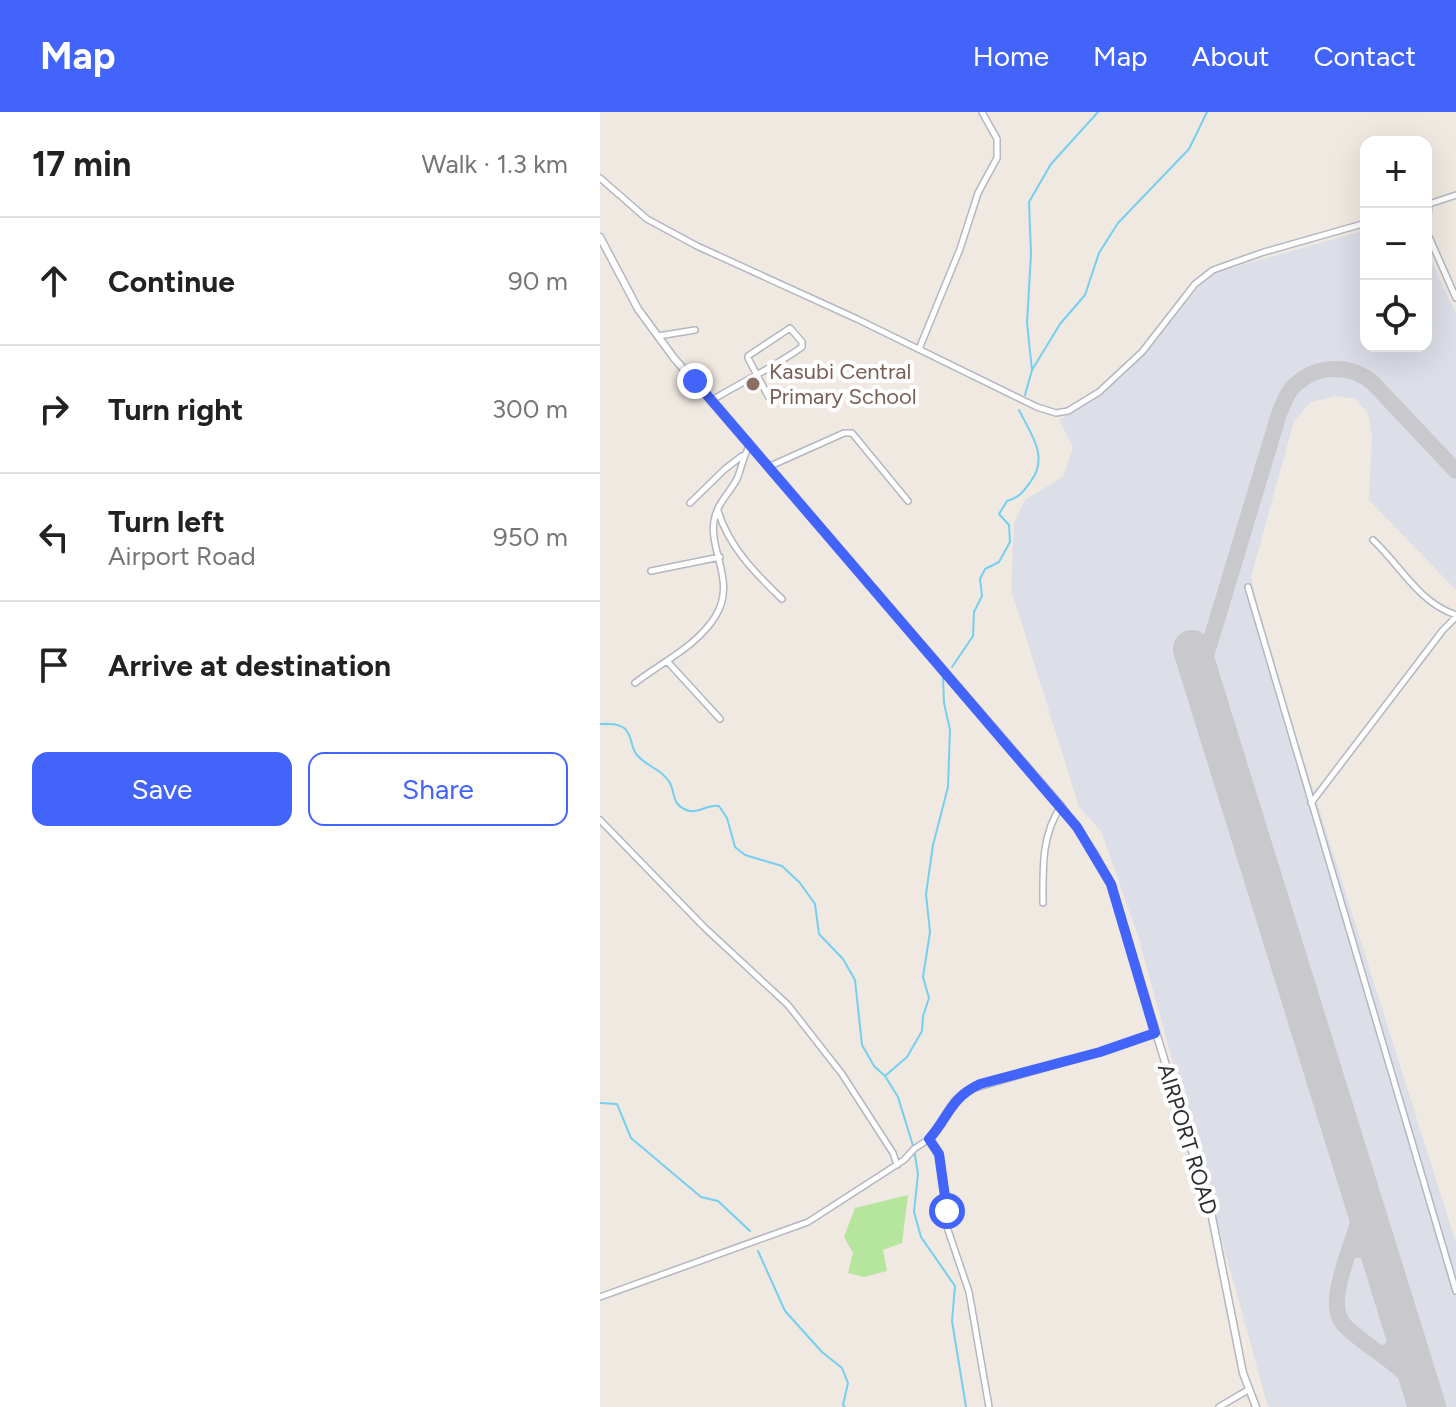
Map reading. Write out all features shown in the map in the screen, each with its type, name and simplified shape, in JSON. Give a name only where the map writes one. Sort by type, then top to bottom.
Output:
[{"type":"street","points":[[919,349],[960,249],[978,193],[997,158],[997,139],[982,112]]},
{"type":"street","points":[[600,178],[647,219],[697,246],[1037,407],[1056,413],[1068,411],[1099,392],[1130,365],[1205,275],[1264,252],[1360,225]]},
{"type":"street","points":[[1432,204],[1456,195]]},
{"type":"street","name":"AIRPORT ROAD","points":[[600,237],[638,309],[658,336],[1061,806],[1094,853],[1111,884],[1212,1217],[1248,1390],[1256,1407]]},
{"type":"street","points":[[1432,244],[1456,298]]},
{"type":"street","points":[[712,400],[757,374],[802,347],[803,343],[790,328],[748,356],[757,374],[768,396]]},
{"type":"street","points":[[658,336],[695,330]]},
{"type":"street","points":[[768,467],[844,433],[852,433],[908,501]]},
{"type":"street","points":[[690,503],[750,445]]},
{"type":"street","points":[[635,683],[699,636],[717,613],[723,589],[714,526],[720,502],[738,476],[743,455]]},
{"type":"street","points":[[718,510],[723,528],[737,551],[782,599]]},
{"type":"street","points":[[1311,803],[1456,616],[1439,609],[1415,588],[1392,558],[1373,540]]},
{"type":"street","points":[[651,571],[720,557]]},
{"type":"street","points":[[1248,587],[1456,1291]]},
{"type":"street","points":[[667,661],[720,719]]},
{"type":"street","points":[[1043,903],[1046,839],[1051,820],[1061,806]]},
{"type":"street","points":[[600,820],[704,927],[798,1015],[842,1074],[893,1153],[897,1165]]},
{"type":"street","points":[[600,1297],[808,1222],[897,1165],[929,1139],[944,1121],[952,1103],[968,1090],[1155,1033]]},
{"type":"street","points":[[929,1139],[939,1154],[947,1227],[969,1292],[989,1407]]},
{"type":"street","points":[[1219,1407],[1248,1390]]},
{"type":"shaded area","points":[[1360,232],[1360,352],[1432,352],[1432,264],[1456,313],[1456,590],[1369,500],[1372,435],[1368,413],[1355,399],[1336,396],[1311,402],[1294,421],[1251,577],[1262,628],[1456,1243],[1456,1407],[1268,1407],[1138,936],[1101,831],[1079,807],[1011,589],[1014,523],[1025,500],[1063,477],[1073,447],[1059,420],[1091,402],[1128,371],[1210,274]]},
{"type":"green space","points":[[908,1195],[902,1243],[883,1250],[887,1271],[864,1277],[848,1273],[853,1253],[844,1237],[855,1208]]},
{"type":"waterway","points":[[1025,395],[1032,370],[1027,323],[1031,254],[1029,202],[1051,164],[1098,112]]},
{"type":"waterway","points":[[1032,370],[1060,324],[1085,295],[1099,253],[1118,223],[1189,149],[1207,112]]},
{"type":"waterway","points":[[952,667],[973,636],[974,612],[982,596],[980,579],[985,569],[999,562],[1010,542],[1009,525],[999,514],[1007,501],[1023,491],[1036,472],[1036,446],[1019,410]]},
{"type":"waterway","points":[[885,1076],[907,1057],[922,1031],[929,998],[923,977],[930,932],[926,894],[933,845],[948,787],[950,730],[944,703],[943,677]]},
{"type":"waterway","points":[[600,724],[618,725],[627,731],[637,755],[667,778],[680,807],[693,811],[719,806],[727,818],[735,847],[745,855],[782,866],[800,883],[815,904],[819,934],[843,959],[855,980],[862,1045],[898,1097],[914,1149],[918,1174],[914,1212],[921,1237],[955,1286],[952,1321],[966,1407]]},
{"type":"waterway","points":[[600,1103],[617,1104],[631,1138],[701,1197],[718,1201],[750,1231]]},
{"type":"waterway","points":[[758,1251],[785,1311],[822,1352],[842,1368],[848,1383],[845,1407]]},
{"type":"taxiway","points":[[1200,676],[1279,414],[1295,385],[1324,370],[1355,372],[1373,383],[1456,471]]},
{"type":"taxiway","points":[[1362,1198],[1339,1284],[1339,1316],[1346,1327],[1421,1390]]},
{"type":"taxiway","points":[[1350,1250],[1369,1252],[1382,1263]]},
{"type":"taxiway","points":[[1384,1354],[1396,1346],[1403,1331]]},
{"type":"runway","points":[[1192,649],[1427,1407]]},
{"type":"place","name":"Kasubi Central Primary School","points":[[753,384]]},
{"type":"route","points":[[695,381],[1050,794],[1077,827],[1111,884],[1155,1033],[1100,1052],[980,1084],[962,1093],[929,1139],[939,1154],[947,1211]]}]
